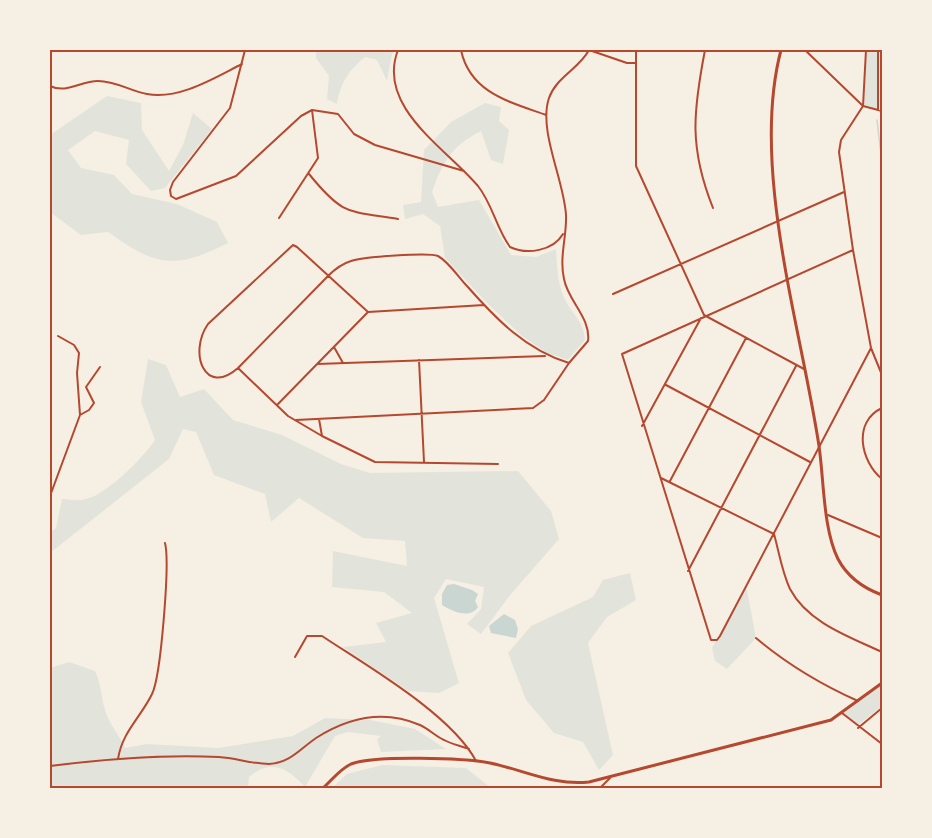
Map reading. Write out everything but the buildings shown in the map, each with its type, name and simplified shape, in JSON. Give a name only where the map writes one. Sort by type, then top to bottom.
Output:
[{"type":"main road","points":[[780,50],[771,99],[773,179],[788,278],[819,445],[828,515],[837,557],[847,573],[860,585],[882,595]]},
{"type":"main road","points":[[323,789],[341,771],[363,761],[476,761],[563,783],[610,778],[831,720],[882,683]]},
{"type":"street","points":[[245,50],[230,108],[173,182],[170,190],[171,196],[176,199],[236,176],[301,116],[312,110],[338,114],[354,134],[375,145],[464,171]]},
{"type":"street","points":[[398,50],[394,86],[402,105],[464,171],[492,206],[501,231],[510,247],[531,251],[551,245],[564,232]]},
{"type":"street","points":[[461,50],[475,82],[489,93],[546,116]]},
{"type":"street","points":[[296,420],[533,408],[544,400],[568,363],[588,341],[588,329],[563,278],[564,202],[546,116],[553,88],[589,50],[627,63],[635,63]]},
{"type":"street","points":[[636,50],[636,166],[703,316],[804,369]]},
{"type":"street","points":[[705,50],[695,109],[694,133],[700,172],[713,208]]},
{"type":"street","points":[[805,50],[863,106],[882,111]]},
{"type":"street","points":[[866,50],[863,106],[841,140],[839,152],[853,250],[871,348],[882,375]]},
{"type":"street","points":[[878,50],[878,110]]},
{"type":"street","points":[[50,86],[65,90],[83,82],[99,81],[124,85],[145,94],[164,96],[184,91],[242,64]]},
{"type":"street","points":[[279,218],[318,158],[312,110]]},
{"type":"street","points":[[309,174],[331,200],[347,211],[398,219]]},
{"type":"street","points":[[613,294],[844,192]]},
{"type":"street","points":[[368,312],[328,276],[297,247],[289,247],[208,324],[199,341],[198,351],[204,368],[211,375],[224,378],[238,368],[328,276],[336,268],[354,260],[438,256],[484,305],[520,338],[544,356]]},
{"type":"street","points":[[853,250],[622,354],[642,426],[711,640],[717,640],[720,636],[871,348]]},
{"type":"street","points":[[278,405],[368,312],[484,305]]},
{"type":"street","points":[[642,426],[703,316]]},
{"type":"street","points":[[50,496],[80,415],[77,373],[79,353],[74,345],[58,336]]},
{"type":"street","points":[[670,482],[746,338]]},
{"type":"street","points":[[334,347],[343,363]]},
{"type":"street","points":[[317,364],[544,356],[568,363]]},
{"type":"street","points":[[419,360],[424,464]]},
{"type":"street","points":[[688,571],[796,365]]},
{"type":"street","points":[[80,415],[89,410],[94,403],[86,387],[100,367]]},
{"type":"street","points":[[238,368],[296,420],[322,436],[375,462],[498,464]]},
{"type":"street","points":[[666,385],[810,462]]},
{"type":"street","points":[[882,408],[869,420],[864,433],[863,446],[869,465],[882,479]]},
{"type":"street","points":[[319,418],[322,436]]},
{"type":"street","points":[[659,478],[774,534],[790,589],[801,604],[836,630],[882,652]]},
{"type":"street","points":[[828,515],[882,538]]},
{"type":"street","points":[[118,759],[120,746],[128,730],[153,692],[159,666],[167,566],[165,543]]},
{"type":"street","points":[[295,657],[307,636],[322,636],[427,708],[470,749],[476,761]]},
{"type":"street","points":[[756,638],[787,664],[807,677],[858,701]]},
{"type":"street","points":[[858,728],[882,708]]},
{"type":"street","points":[[842,713],[858,728],[882,744]]},
{"type":"street","points":[[50,766],[118,759],[219,757],[270,764],[298,754],[312,741],[343,723],[380,716],[402,718],[422,726],[444,740],[470,749]]},
{"type":"street","points":[[600,789],[610,778]]},
{"type":"shaded area","points":[[316,50],[396,50],[392,54],[387,81],[377,60],[365,57],[346,78],[337,104],[327,99],[329,76],[316,58]]},
{"type":"shaded area","points":[[866,50],[878,50],[878,110],[863,106]]},
{"type":"shaded area","points":[[107,96],[141,103],[142,130],[169,171],[183,145],[193,113],[212,129],[165,188],[151,191],[126,164],[129,140],[95,131],[68,150],[81,168],[114,175],[132,194],[177,204],[217,222],[228,243],[193,258],[166,261],[140,252],[108,232],[81,235],[50,212],[50,135]]},
{"type":"shaded area","points":[[485,103],[501,107],[499,121],[509,130],[503,164],[491,160],[481,131],[462,143],[449,156],[432,192],[438,207],[479,200],[511,255],[536,257],[556,249],[561,289],[582,327],[585,340],[568,360],[547,353],[522,336],[487,303],[445,258],[440,226],[423,214],[405,219],[403,205],[421,202],[424,150],[451,122]]},
{"type":"shaded area","points":[[148,359],[166,365],[180,397],[204,389],[233,420],[282,435],[341,464],[370,473],[518,471],[551,511],[559,539],[511,594],[481,634],[467,624],[481,609],[484,587],[446,579],[434,598],[459,683],[439,693],[408,691],[343,647],[386,642],[376,623],[412,613],[384,592],[332,587],[333,551],[407,566],[405,541],[363,538],[299,498],[271,522],[265,494],[214,475],[196,432],[183,429],[169,459],[50,553],[50,533],[56,528],[62,499],[81,500],[100,493],[132,467],[155,440],[141,402]]},
{"type":"shaded area","points":[[630,573],[636,600],[607,617],[588,643],[613,755],[599,770],[583,742],[554,733],[526,700],[508,653],[531,626],[593,597],[603,580]]},
{"type":"shaded area","points":[[454,584],[478,594],[475,601],[478,607],[475,611],[461,613],[442,605],[442,594],[447,585]]},
{"type":"shaded area","points":[[746,585],[756,638],[727,669],[715,661],[712,648]]},
{"type":"shaded area","points":[[504,614],[515,620],[518,629],[516,638],[491,633],[489,626]]},
{"type":"shaded area","points":[[69,662],[95,671],[106,713],[125,748],[147,744],[218,748],[293,736],[325,718],[370,720],[415,729],[446,749],[381,752],[377,739],[381,736],[348,732],[335,736],[305,787],[285,770],[272,767],[257,771],[249,777],[248,788],[50,788],[50,668]]},
{"type":"shaded area","points":[[882,684],[882,706],[858,725],[843,714]]},
{"type":"shaded area","points":[[382,765],[466,768],[491,788],[332,788],[347,774]]},
{"type":"waterway","points":[[877,120],[882,164]]}]
